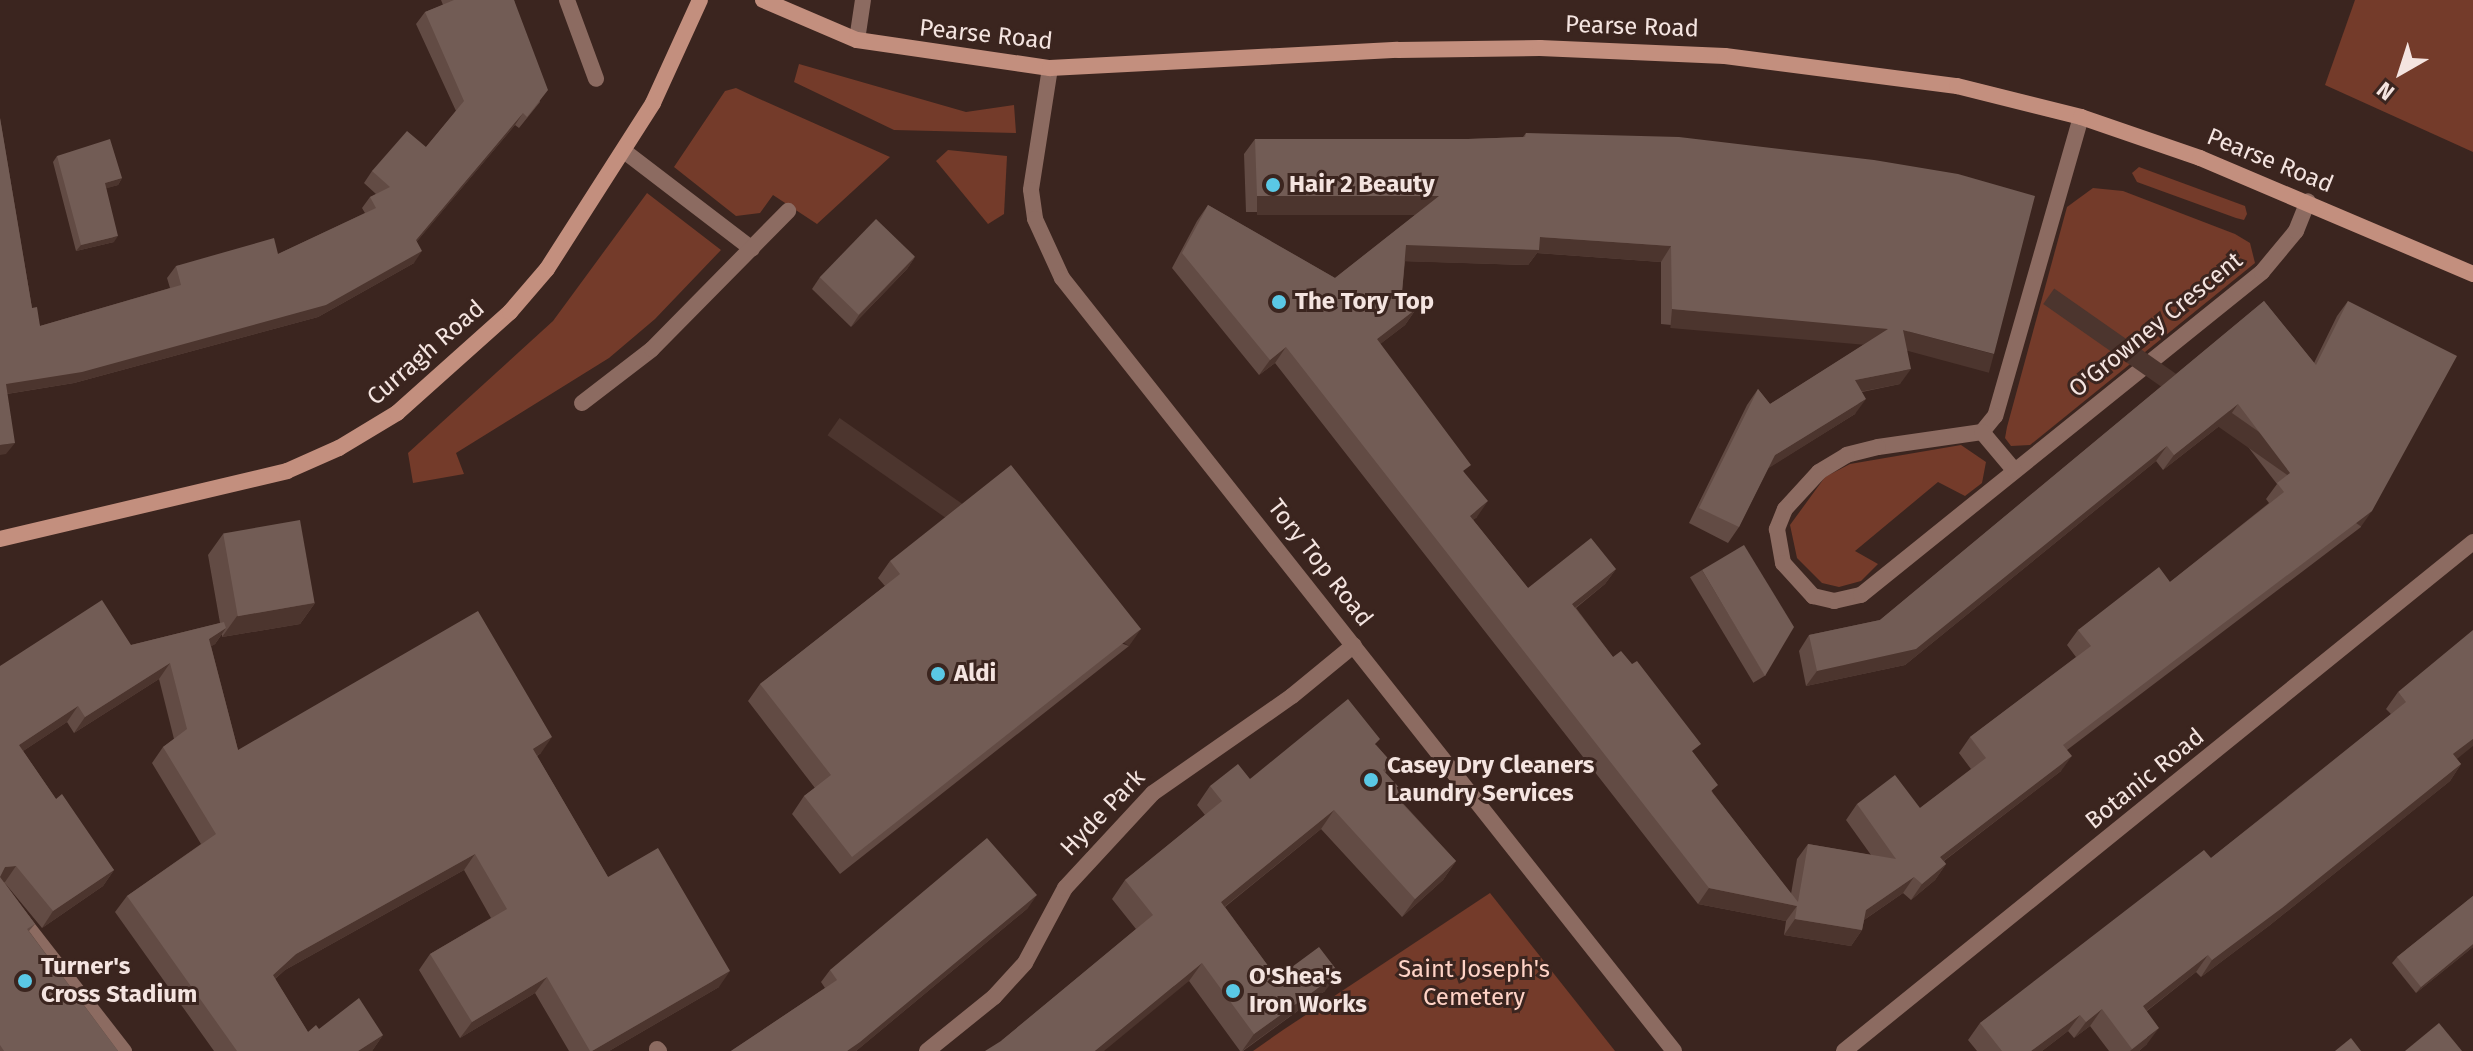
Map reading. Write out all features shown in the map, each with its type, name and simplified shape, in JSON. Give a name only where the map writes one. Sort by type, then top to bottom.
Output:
[{"type":"street","name":"Curragh Road","points":[[0,539],[249,483],[315,460],[372,429],[510,312],[583,219],[656,98],[700,0]]},
{"type":"street","name":"Pearse Road","points":[[763,0],[857,40],[1050,68],[1465,48],[1639,51],[1725,56],[1957,86],[2081,117],[2308,201],[2473,274]]},
{"type":"street","points":[[857,40],[863,0]]},
{"type":"street","points":[[571,1],[596,79]]},
{"type":"street","name":"Tory Top Road","points":[[1050,68],[1031,190],[1046,251],[1062,278],[1674,1051]]},
{"type":"street","points":[[2014,470],[1982,432],[2004,396],[2081,117]]},
{"type":"street","points":[[624,151],[752,249]]},
{"type":"street","name":"O'Growney Crescent","points":[[1982,432],[1878,447],[1847,455],[1819,472],[1785,509],[1777,529],[1783,563],[1813,596],[1834,601],[1861,595],[2262,272],[2296,231],[2308,201]]},
{"type":"street","points":[[582,403],[652,349],[788,211]]},
{"type":"street","name":"Botanic Road","points":[[1844,1051],[2473,542]]},
{"type":"street","name":"Hyde Park","points":[[927,1051],[994,997],[1025,963],[1065,888],[1153,793],[1292,696],[1354,645]]},
{"type":"street","points":[[0,892],[124,1051]]},
{"type":"green space","points":[[2355,0],[2473,0],[2473,152],[2325,85]]},
{"type":"green space","points":[[799,64],[966,112],[1014,105],[1016,133],[894,130],[794,82]]},
{"type":"green space","points":[[736,88],[890,157],[817,224],[773,195],[760,213],[736,216],[674,167],[725,91]]},
{"type":"green space","points":[[948,150],[1007,156],[1004,214],[988,224],[936,161]]},
{"type":"green space","points":[[2139,167],[2245,206],[2247,214],[2244,220],[2236,218],[2137,182],[2132,173]]},
{"type":"green space","points":[[2093,188],[2123,191],[2235,234],[2250,243],[2255,263],[2030,445],[2011,446],[2005,438],[2007,427],[2067,207]]},
{"type":"green space","points":[[647,193],[721,250],[655,319],[609,358],[456,453],[464,474],[413,483],[408,453],[553,321]]},
{"type":"green space","points":[[1961,445],[1986,462],[1982,483],[1965,496],[1938,482],[1855,551],[1878,564],[1861,581],[1839,587],[1822,583],[1797,558],[1790,525],[1825,477],[1850,464]]},
{"type":"green space","name":"Saint Joseph's Cemetery","points":[[1490,893],[1615,1051],[1253,1051],[1283,1030]]},
{"type":"building","points":[[454,0],[514,0],[548,90],[527,117],[523,113],[416,240],[422,251],[326,305],[82,372],[6,384],[15,443],[0,445],[0,118],[32,308],[37,307],[40,326],[181,285],[176,266],[274,238],[278,254],[376,208],[370,197],[390,187],[372,171],[407,131],[426,147],[464,101],[425,12]]},
{"type":"building","points":[[1526,133],[1679,137],[1874,160],[1958,174],[2035,196],[1994,354],[1903,330],[1911,369],[1855,380],[1866,399],[1775,455],[1739,527],[1699,508],[1758,389],[1770,404],[1888,329],[1672,309],[1671,246],[1540,237],[1539,250],[1406,245],[1402,292],[1416,309],[1377,339],[1471,465],[1463,471],[1488,501],[1470,516],[1528,588],[1591,538],[1616,569],[1572,604],[1613,657],[1621,651],[1632,664],[1637,661],[1701,744],[1692,751],[1718,785],[1711,791],[1798,902],[1808,844],[1896,859],[1857,804],[1895,775],[1920,808],[1986,758],[1970,737],[2091,646],[2078,630],[2159,567],[2170,582],[2284,492],[2277,483],[2290,473],[2238,404],[2174,455],[2167,446],[1916,649],[1817,671],[1809,635],[1880,620],[2264,301],[2316,365],[2348,301],[2457,356],[2372,511],[2063,745],[2072,756],[1940,857],[1946,864],[1922,884],[1914,877],[1866,910],[1862,930],[1795,919],[1797,906],[1709,888],[1286,347],[1270,360],[1182,253],[1208,205],[1335,278],[1439,196],[1257,196],[1255,139],[1468,139],[1525,137]]},
{"type":"building","points":[[110,139],[122,178],[105,183],[118,236],[81,245],[57,156]]},
{"type":"building","points":[[876,219],[915,257],[859,315],[820,277]]},
{"type":"building","name":"Aldi","points":[[1011,465],[1141,629],[852,857],[804,796],[831,775],[760,684],[900,574],[890,561]]},
{"type":"building","points":[[300,520],[315,603],[238,616],[223,534]]},
{"type":"building","points":[[1744,545],[1794,627],[1765,676],[1702,570]]},
{"type":"building","points":[[102,600],[131,645],[224,622],[226,628],[209,639],[238,750],[478,611],[552,737],[533,749],[608,877],[658,848],[730,971],[592,1051],[547,977],[472,1022],[430,954],[507,909],[475,854],[296,954],[273,975],[308,1032],[316,1025],[319,1029],[359,998],[383,1035],[358,1051],[237,1051],[127,896],[216,834],[163,747],[187,729],[170,663],[85,717],[78,706],[19,745],[56,799],[62,794],[114,870],[53,911],[16,866],[5,867],[0,877],[0,666]]},
{"type":"building","points":[[2473,630],[2473,739],[2453,754],[2461,764],[2282,908],[2212,960],[2208,955],[2143,1006],[2159,1028],[2132,1049],[2102,1009],[2086,1022],[2080,1015],[2031,1051],[2002,1051],[1980,1023],[2204,850],[2211,858],[2278,805],[2406,702],[2398,692]]},
{"type":"building","points":[[1348,699],[1380,739],[1375,744],[1392,763],[1383,770],[1404,793],[1398,799],[1456,861],[1415,899],[1334,810],[1221,902],[1277,978],[1319,947],[1339,973],[1254,1034],[1202,963],[1095,1051],[985,1051],[1153,915],[1125,880],[1222,801],[1210,786],[1238,764],[1250,779]]},
{"type":"building","points":[[987,838],[1037,895],[847,1051],[731,1051],[837,980],[830,970]]},
{"type":"building","name":"Turner's Cross Stadium","points":[[0,877],[35,924],[27,929],[118,1051],[4,1051],[0,1045]]},
{"type":"building","points":[[2473,896],[2473,944],[2421,987],[2397,957]]},
{"type":"building","points":[[2439,1023],[2462,1051],[2405,1051]]},
{"type":"building","points":[[2351,1038],[2361,1051],[2335,1051]]},
{"type":"place","name":"Hair 2 Beauty","points":[[1273,185]]},
{"type":"place","name":"The Tory Top","points":[[1279,302]]},
{"type":"place","name":"Aldi","points":[[938,674]]},
{"type":"place","name":"Casey Dry Cleaners Laundry Services","points":[[1371,780]]},
{"type":"place","name":"Turner's Cross Stadium","points":[[25,981]]},
{"type":"place","name":"O'Shea's Iron Works","points":[[1233,991]]}]
